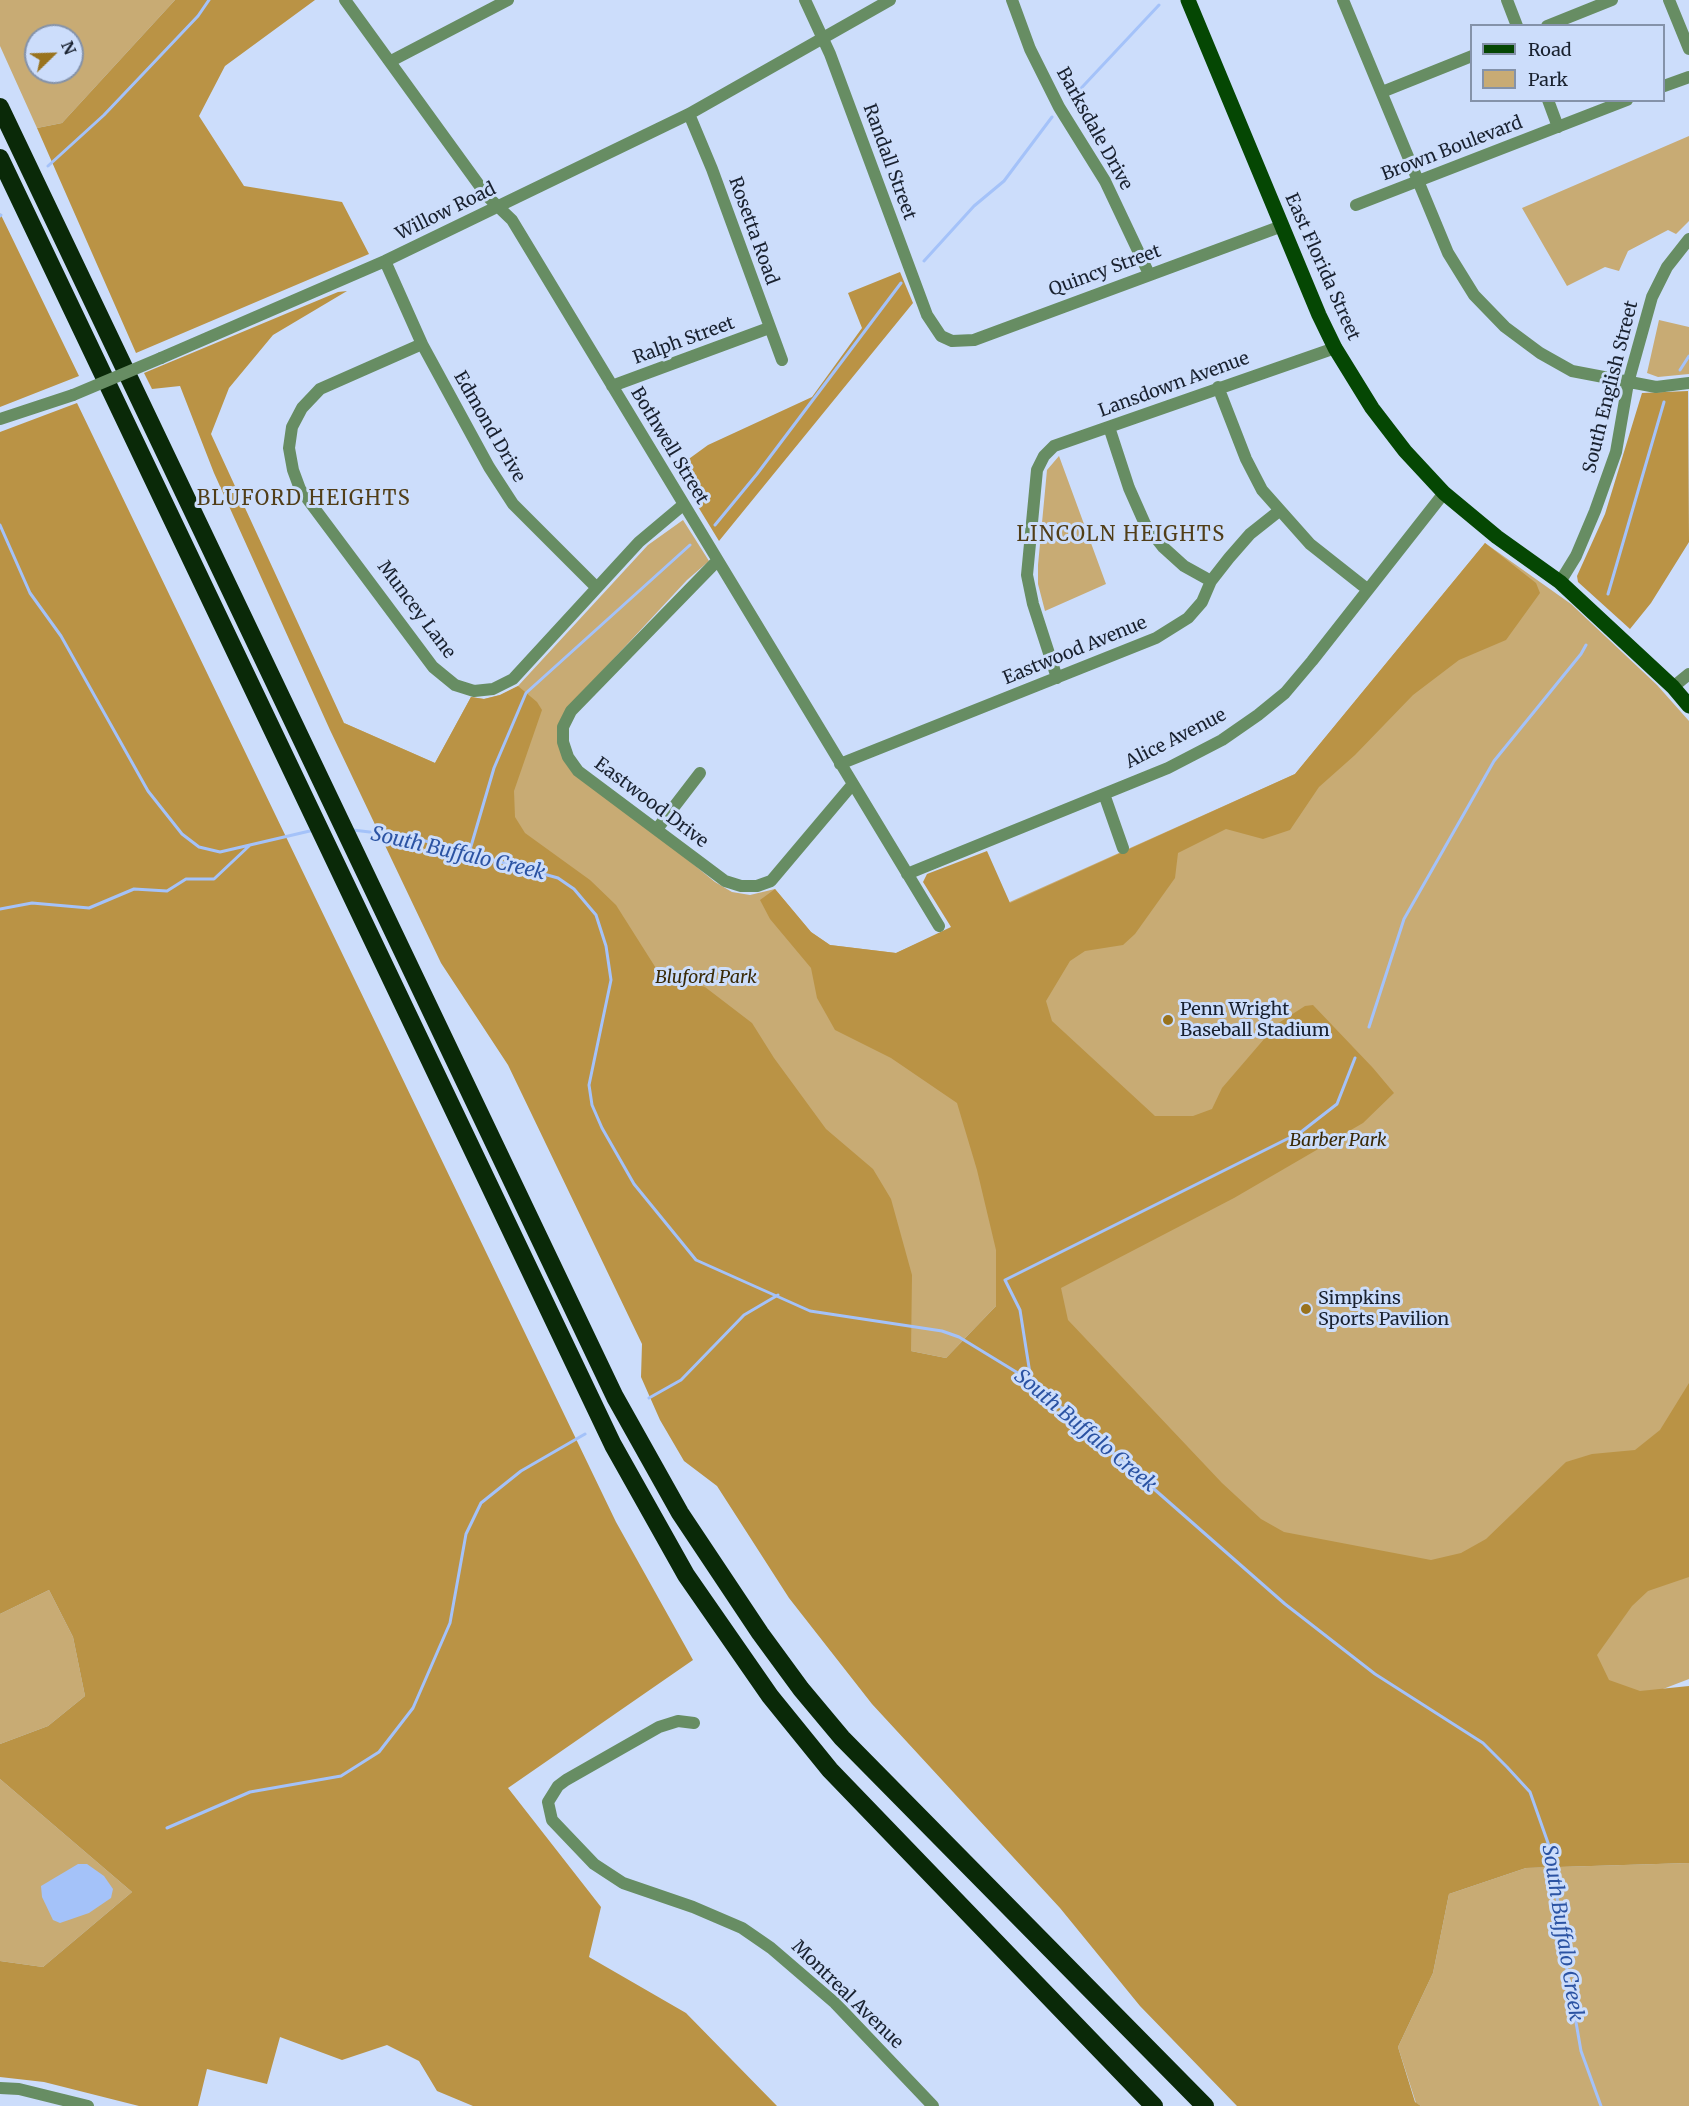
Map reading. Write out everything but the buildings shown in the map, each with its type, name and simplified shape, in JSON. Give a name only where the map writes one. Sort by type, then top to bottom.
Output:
[{"type":"highway","points":[[0,107],[615,1397],[680,1513],[714,1566],[801,1689],[842,1738],[1205,2106]]},
{"type":"highway","points":[[0,158],[153,483],[298,781],[614,1445],[686,1575],[770,1696],[830,1770],[1154,2106]]},
{"type":"main road","name":"East Florida Street","points":[[1188,0],[1335,348],[1372,408],[1405,451],[1444,493],[1497,537],[1560,582],[1673,687],[1689,706]]},
{"type":"street","name":"Bothwell Street","points":[[345,0],[487,196],[512,219],[939,926]]},
{"type":"street","points":[[391,61],[508,0]]},
{"type":"street","name":"Randall Street","points":[[805,0],[823,39],[927,315],[941,336]]},
{"type":"street","name":"Willow Road","points":[[0,419],[73,395],[385,261],[689,114],[890,0]]},
{"type":"street","name":"Barksdale Drive","points":[[1012,0],[1034,57],[1059,107],[1105,181],[1149,274]]},
{"type":"street","points":[[1344,0],[1448,253],[1474,295],[1505,327],[1540,354],[1572,371],[1656,387],[1689,383]]},
{"type":"street","points":[[1507,0],[1516,24]]},
{"type":"street","points":[[1552,24],[1612,0]]},
{"type":"street","points":[[1669,0],[1689,49]]},
{"type":"street","points":[[1382,92],[1470,57]]},
{"type":"street","points":[[1665,86],[1689,77]]},
{"type":"street","points":[[1549,102],[1558,127]]},
{"type":"street","name":"Brown Boulevard","points":[[1356,205],[1622,102]]},
{"type":"street","name":"Rosetta Road","points":[[689,114],[712,169],[782,360]]},
{"type":"street","name":"Quincy Street","points":[[941,336],[952,341],[974,340],[1282,226]]},
{"type":"street","name":"South English Street","points":[[1560,582],[1576,556],[1596,510],[1616,452],[1629,383],[1652,297],[1668,267],[1689,239]]},
{"type":"street","name":"Edmond Drive","points":[[385,261],[422,344],[489,467],[513,504],[596,587]]},
{"type":"street","name":"Ralph Street","points":[[612,386],[769,328]]},
{"type":"street","name":"Muncey Lane","points":[[422,344],[320,389],[302,408],[292,427],[289,448],[293,470],[300,489],[433,667],[454,685],[474,691],[493,689],[513,679],[639,542],[683,505]]},
{"type":"street","name":"Lansdown Avenue","points":[[1057,678],[1033,604],[1027,575],[1037,470],[1044,456],[1054,446],[1335,348]]},
{"type":"street","points":[[1218,387],[1246,459],[1262,490],[1310,544],[1367,589]]},
{"type":"street","points":[[1109,427],[1129,488],[1145,524],[1163,547],[1184,566],[1211,581]]},
{"type":"street","name":"Alice Avenue","points":[[906,874],[1168,768],[1222,740],[1258,715],[1285,693],[1444,493]]},
{"type":"street","name":"Eastwood Avenue","points":[[840,764],[1156,638],[1188,618],[1202,602],[1211,581],[1250,534],[1279,511]]},
{"type":"street","name":"Eastwood Drive","points":[[717,561],[572,711],[563,727],[563,742],[568,757],[578,771],[657,830],[726,881],[741,886],[757,886],[771,880],[852,785]]},
{"type":"street","points":[[1673,687],[1689,674]]},
{"type":"street","points":[[657,830],[700,773]]},
{"type":"street","points":[[1104,794],[1123,848]]},
{"type":"street","name":"Montreal Avenue","points":[[694,1723],[678,1722],[659,1727],[566,1780],[558,1786],[549,1802],[552,1820],[594,1864],[623,1883],[693,1907],[732,1924],[771,1948],[835,2003],[933,2106]]},
{"type":"street","points":[[0,2088],[19,2089],[88,2106]]},
{"type":"green space","points":[[0,0],[175,0],[62,123],[37,128],[0,46]]},
{"type":"green space","points":[[1689,136],[1689,221],[1676,234],[1668,230],[1628,251],[1619,271],[1605,267],[1567,286],[1522,208]]},
{"type":"green space","points":[[1659,320],[1689,327],[1689,374],[1658,377],[1647,373]]},
{"type":"green space","points":[[1059,456],[1106,584],[1045,611],[1038,584],[1038,565],[1047,470]]},
{"type":"green space","name":"Barber Park","points":[[683,520],[709,561],[687,580],[566,710],[562,757],[715,882],[732,892],[750,895],[775,889],[811,932],[830,945],[896,953],[1295,774],[1485,543],[1571,604],[1657,685],[1689,721],[1689,1679],[1525,1742],[1311,1608],[996,1306],[946,1358],[911,1351],[344,723],[435,763],[471,697],[484,699],[500,695],[518,686],[648,545]]},
{"type":"green space","points":[[49,1590],[73,1637],[85,1696],[48,1726],[0,1744],[0,1614]]},
{"type":"green space","points":[[0,1779],[132,1892],[43,1967],[0,1961]]},
{"type":"green space","points":[[1689,1863],[1689,2106],[1421,2106],[1416,2103],[1398,2047],[1433,1973],[1449,1894],[1526,1868]]},
{"type":"shaded area","points":[[175,0],[315,0],[225,66],[199,116],[244,186],[342,202],[369,254],[136,353],[37,128],[62,123]]},
{"type":"shaded area","points":[[0,213],[79,376],[0,407]]},
{"type":"shaded area","points":[[900,272],[913,303],[719,541],[675,469],[708,445],[812,397],[862,328],[848,293]]},
{"type":"shaded area","points":[[347,291],[273,335],[229,388],[211,434],[344,723],[435,763],[471,697],[484,699],[500,695],[518,686],[537,702],[542,710],[514,791],[515,817],[525,833],[590,880],[616,905],[659,973],[705,987],[752,1023],[774,1058],[826,1129],[873,1169],[891,1199],[912,1275],[911,1351],[946,1358],[996,1306],[996,1250],[977,1170],[957,1103],[891,1058],[835,1030],[817,998],[811,968],[770,919],[760,900],[775,889],[811,932],[830,945],[896,953],[951,927],[923,882],[927,874],[987,851],[1010,903],[1295,774],[1485,543],[1536,583],[1540,593],[1506,640],[1459,660],[1413,695],[1355,755],[1319,787],[1290,830],[1263,839],[1226,829],[1178,853],[1175,878],[1135,934],[1123,945],[1085,951],[1070,961],[1046,1001],[1052,1021],[1155,1116],[1193,1116],[1212,1109],[1222,1088],[1277,1024],[1305,1006],[1313,1005],[1394,1093],[1363,1123],[1234,1198],[1061,1288],[1068,1320],[1222,1483],[1261,1519],[1284,1532],[1431,1560],[1461,1553],[1486,1539],[1566,1462],[1592,1454],[1635,1450],[1660,1430],[1689,1383],[1689,1577],[1648,1591],[1632,1606],[1597,1655],[1609,1680],[1640,1691],[1689,1686],[1689,1863],[1526,1868],[1449,1894],[1433,1973],[1398,2047],[1415,2102],[1421,2106],[1237,2106],[1140,2006],[1060,1908],[872,1704],[789,1598],[717,1486],[684,1461],[660,1420],[641,1377],[642,1344],[508,1065],[441,963],[330,730],[214,473],[180,386],[152,389],[144,373],[338,292]]},
{"type":"shaded area","points":[[1688,391],[1689,542],[1651,603],[1630,629],[1578,582],[1577,576],[1605,514],[1642,393]]},
{"type":"shaded area","points":[[77,403],[616,1522],[693,1660],[508,1788],[601,1907],[589,1957],[686,2013],[777,2106],[473,2106],[437,2091],[419,2061],[387,2045],[342,2060],[280,2037],[267,2084],[207,2069],[198,2106],[139,2106],[44,2082],[0,2077],[0,1961],[43,1967],[132,1892],[0,1779],[0,1744],[48,1726],[85,1696],[73,1637],[49,1590],[0,1614],[0,432]]},
{"type":"water","points":[[78,1864],[87,1864],[104,1876],[113,1889],[111,1898],[89,1913],[60,1923],[53,1920],[42,1897],[41,1886]]},
{"type":"waterway","points":[[48,166],[104,115],[198,16],[209,0]]},
{"type":"waterway","points":[[1071,99],[1159,5]]},
{"type":"waterway","points":[[924,261],[974,206],[1004,181],[1052,117]]},
{"type":"waterway","points":[[715,525],[757,474],[901,283]]},
{"type":"waterway","points":[[1680,370],[1689,356]]},
{"type":"waterway","points":[[1608,594],[1664,402]]},
{"type":"waterway","name":"South Buffalo Creek","points":[[0,525],[30,593],[61,636],[148,791],[182,834],[199,847],[220,852],[314,830]]},
{"type":"waterway","points":[[469,853],[494,768],[526,693],[690,545]]},
{"type":"waterway","points":[[1369,1027],[1404,919],[1494,761],[1586,645]]},
{"type":"waterway","name":"South Buffalo Creek","points":[[353,830],[411,837],[558,878],[574,889],[596,915],[606,946],[611,980],[589,1085],[592,1105],[602,1128],[634,1184],[696,1260],[810,1311],[942,1331],[959,1337],[1031,1381],[1285,1604],[1375,1674],[1483,1743],[1507,1767],[1530,1792],[1553,1857],[1561,1936],[1581,2051],[1601,2106]]},
{"type":"waterway","points":[[0,909],[32,903],[89,908],[134,889],[167,891],[186,879],[214,879],[249,846]]},
{"type":"waterway","points":[[1031,1380],[1020,1310],[1005,1280],[1301,1132],[1337,1104],[1355,1058]]},
{"type":"waterway","points":[[649,1398],[681,1380],[744,1315],[778,1295]]},
{"type":"waterway","points":[[167,1828],[250,1792],[341,1776],[379,1752],[413,1708],[450,1623],[466,1534],[481,1503],[521,1471],[585,1434]]},
{"type":"place","name":"Penn Wright Baseball Stadium","points":[[1168,1020]]},
{"type":"place","name":"Simpkins Sports Pavilion","points":[[1306,1309]]},
{"type":"district","name":"BLUFORD HEIGHTS","points":[[304,499]]},
{"type":"district","name":"LINCOLN HEIGHTS","points":[[1121,535]]},
{"type":"park label","name":"Bluford Park","points":[[706,978]]}]
